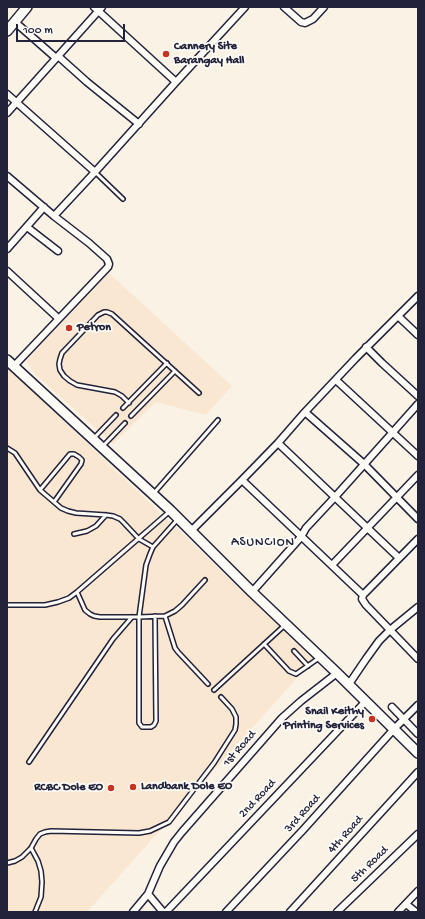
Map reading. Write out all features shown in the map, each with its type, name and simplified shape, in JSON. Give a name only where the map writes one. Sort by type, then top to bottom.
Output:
[{"type":"main road","points":[[7,31],[27,7]]},
{"type":"main road","points":[[10,363],[170,510],[418,753]]},
{"type":"street","points":[[54,216],[96,172],[245,7]]},
{"type":"street","points":[[284,7],[301,22],[305,23],[313,19],[324,7]]},
{"type":"street","points":[[7,113],[98,8],[176,82]]},
{"type":"street","points":[[15,22],[139,124]]},
{"type":"street","points":[[7,94],[96,172]]},
{"type":"street","points":[[8,179],[89,243],[107,259],[109,264],[108,267],[58,318],[10,363]]},
{"type":"street","points":[[7,249],[44,207]]},
{"type":"street","points":[[27,227],[58,251]]},
{"type":"street","points":[[7,271],[58,318]]},
{"type":"street","points":[[191,531],[278,443],[366,347],[418,296]]},
{"type":"street","points":[[398,316],[418,335]]},
{"type":"street","points":[[366,347],[418,396]]},
{"type":"street","points":[[336,380],[418,456]]},
{"type":"street","points":[[252,592],[301,537],[306,528],[418,404]]},
{"type":"street","points":[[306,412],[364,464],[418,519]]},
{"type":"street","points":[[278,443],[399,558]]},
{"type":"street","points":[[332,565],[418,474]]},
{"type":"street","points":[[242,480],[363,595]]},
{"type":"street","points":[[418,539],[363,595],[362,599],[418,659]]},
{"type":"street","points":[[349,684],[373,649],[390,630],[418,607]]},
{"type":"street","name":"1st Road","points":[[133,912],[148,894],[160,866],[174,842],[182,832],[282,718],[337,673]]},
{"type":"street","name":"2nd Road","points":[[166,912],[366,701]]},
{"type":"street","name":"3rd Road","points":[[226,912],[303,830],[394,729],[418,705]]},
{"type":"street","points":[[392,707],[418,734]]},
{"type":"street","name":"4th Road","points":[[290,912],[418,772]]},
{"type":"street","name":"5th Road","points":[[337,912],[418,834]]},
{"type":"street","points":[[398,912],[418,891]]},
{"type":"street","points":[[148,894],[162,912]]},
{"type":"street","points":[[406,904],[416,912]]},
{"type":"lane","points":[[96,172],[123,198]]},
{"type":"lane","points":[[128,402],[115,392],[76,385],[64,376],[60,370],[59,364],[62,354],[98,315],[104,312],[112,314],[199,393]]},
{"type":"lane","points":[[123,408],[167,363]]},
{"type":"lane","points":[[131,416],[175,371]]},
{"type":"lane","points":[[93,439],[116,415]]},
{"type":"lane","points":[[153,494],[218,420]]},
{"type":"lane","points":[[102,447],[125,423]]},
{"type":"lane","points":[[7,448],[15,453],[40,490],[61,508],[76,513],[106,515],[120,519],[139,539],[153,547]]},
{"type":"lane","points":[[40,490],[70,454],[74,454],[79,457],[82,460],[81,464],[54,502]]},
{"type":"lane","points":[[7,605],[45,605],[69,598],[78,592],[139,539],[170,510]]},
{"type":"lane","points":[[74,534],[87,531],[96,526],[106,515]]},
{"type":"lane","points":[[155,616],[156,721],[151,727],[142,727],[139,724],[139,617],[146,565],[153,547],[178,519]]},
{"type":"lane","points":[[78,592],[85,610],[90,614],[100,617],[165,616],[182,606],[205,580]]},
{"type":"lane","points":[[165,616],[175,648],[208,684]]},
{"type":"lane","points":[[29,762],[113,639],[132,617]]},
{"type":"lane","points":[[214,690],[286,624]]},
{"type":"lane","points":[[264,644],[289,671],[296,674],[320,656]]},
{"type":"lane","points":[[294,651],[308,666]]},
{"type":"lane","points":[[7,863],[22,857],[31,848],[36,838],[45,832],[139,833],[150,831],[169,822],[214,763],[235,730],[236,717],[232,709],[221,697]]},
{"type":"lane","points":[[31,848],[38,861],[42,882],[41,898],[35,912]]},
{"type":"shaded area","points":[[109,273],[232,386],[206,415],[156,402],[113,444],[35,374],[26,361]]},
{"type":"shaded area","points":[[7,367],[314,659],[87,912],[7,912]]},
{"type":"place","name":"Cannery Site Barangay Hall","points":[[166,54]]},
{"type":"place","name":"Petron","points":[[69,328]]},
{"type":"place","name":"Snail Keithy Printing Services","points":[[372,719]]},
{"type":"place","name":"Landbank Dole EO","points":[[133,787]]},
{"type":"place","name":"RCBC Dole EO","points":[[111,788]]},
{"type":"district","name":"ASUNCION","points":[[263,543]]}]
